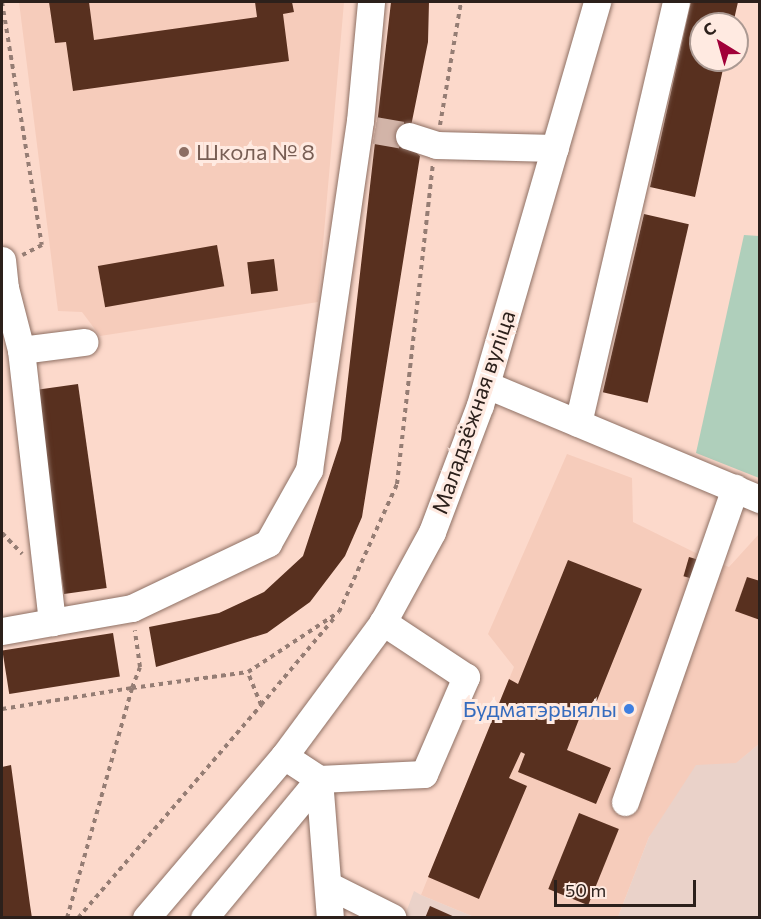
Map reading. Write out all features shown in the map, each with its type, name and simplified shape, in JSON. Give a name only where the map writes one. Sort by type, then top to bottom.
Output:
[{"type":"street","points":[[2,631],[132,608],[268,543],[309,470],[368,125],[371,2]]},
{"type":"street","name":"Маладзёжная вуліца","points":[[147,918],[284,756],[383,622],[432,532],[487,385],[597,2]]},
{"type":"street","points":[[578,423],[676,2]]},
{"type":"street","points":[[409,136],[436,145],[555,148]]},
{"type":"street","points":[[2,260],[3,277],[21,350],[52,622]]},
{"type":"street","points":[[21,350],[84,342]]},
{"type":"street","points":[[487,385],[759,498]]},
{"type":"street","points":[[624,802],[735,488]]},
{"type":"street","points":[[284,756],[319,778],[424,774],[466,677],[383,622]]},
{"type":"street","points":[[319,778],[330,918]]},
{"type":"street","points":[[204,918],[319,778]]},
{"type":"street","points":[[328,885],[392,916]]},
{"type":"path","points":[[2,2],[42,245],[3,277]]},
{"type":"path","points":[[78,918],[339,612],[397,484],[436,145],[462,2]]},
{"type":"path","points":[[67,918],[132,688],[140,667],[132,608]]},
{"type":"path","points":[[2,710],[132,688],[248,672],[339,612]]},
{"type":"path","points":[[248,672],[261,705]]},
{"type":"shaded area","name":"Школа № 8","points":[[19,2],[344,2],[318,302],[100,336],[82,312],[58,311]]},
{"type":"shaded area","name":"Будматэрыялы","points":[[567,454],[632,478],[633,522],[710,560],[729,567],[759,534],[759,744],[649,837],[618,917],[474,917],[421,895],[514,667],[488,634]]},
{"type":"shaded area","points":[[759,744],[759,917],[618,917],[649,837],[696,765],[736,763]]},
{"type":"shaded area","points":[[414,891],[421,895],[474,917],[404,918]]},
{"type":"green space","points":[[744,235],[759,236],[759,478],[696,453]]},
{"type":"building","points":[[49,2],[89,2],[94,40],[257,17],[255,2],[292,2],[294,12],[283,14],[289,61],[73,91],[66,42],[55,43]]},
{"type":"building","points":[[391,2],[429,2],[428,42],[409,136],[409,146],[420,156],[362,517],[345,556],[310,602],[267,633],[156,667],[149,627],[219,613],[264,592],[303,556],[341,440]]},
{"type":"building","points":[[691,2],[738,2],[736,12],[689,12],[689,72],[722,72],[695,197],[650,187]]},
{"type":"building","points":[[644,214],[689,224],[648,403],[603,392]]},
{"type":"building","points":[[217,245],[224,286],[105,307],[98,266]]},
{"type":"building","points":[[274,259],[278,291],[251,294],[247,262]]},
{"type":"building","points":[[78,384],[107,588],[64,594],[35,390]]},
{"type":"building","points":[[689,557],[703,561],[698,580],[683,576]]},
{"type":"building","points":[[568,560],[642,589],[592,713],[583,709],[567,750],[611,768],[596,804],[518,772],[525,754],[521,752],[509,778],[527,786],[479,899],[428,877],[509,679],[518,684]]},
{"type":"building","points":[[747,577],[760,581],[760,620],[735,611]]},
{"type":"building","points":[[113,633],[120,676],[9,694],[2,651]]},
{"type":"building","points":[[11,765],[32,918],[2,918],[2,767]]},
{"type":"building","points":[[579,813],[619,829],[588,905],[548,889]]},
{"type":"building","points":[[430,906],[457,918],[425,918]]},
{"type":"tunnel","points":[[375,130],[409,136]]},
{"type":"place","name":"Школа № 8","points":[[184,152]]},
{"type":"place","name":"Будматэрыялы","points":[[629,709]]}]
